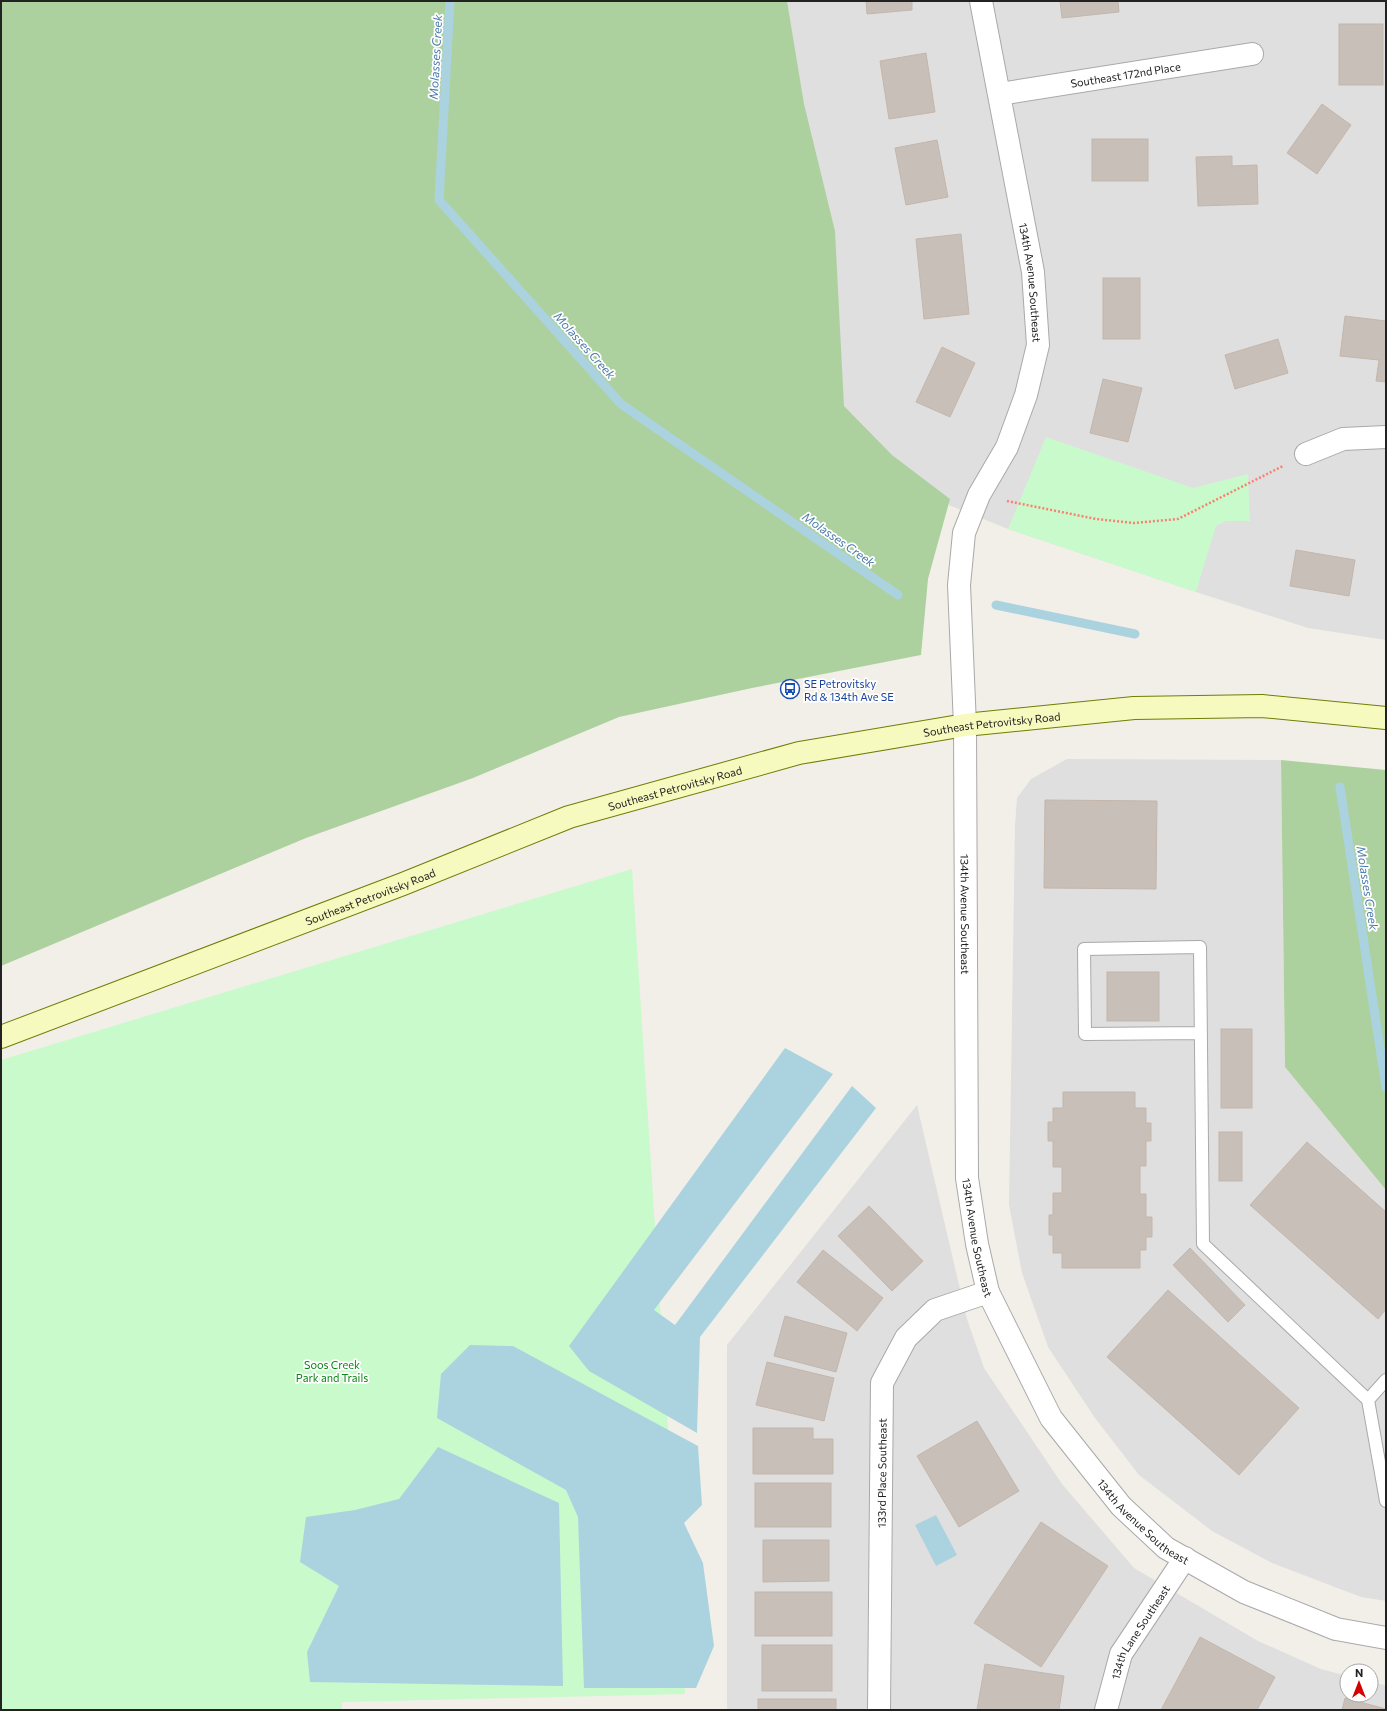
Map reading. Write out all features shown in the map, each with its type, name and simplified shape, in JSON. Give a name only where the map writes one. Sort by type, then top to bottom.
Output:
[{"type":"main road","name":"Southeast Petrovitsky Road","points":[[1,1037],[403,884],[569,817],[799,753],[965,725],[1134,708],[1262,706],[1386,718]]},
{"type":"street","name":"134th Avenue Southeast","points":[[981,1],[1033,272],[1038,345],[1026,395],[1007,447],[979,495],[964,533],[960,585],[965,725],[967,1178],[977,1244],[988,1292],[1051,1418],[1121,1506],[1166,1548],[1244,1592],[1336,1629],[1386,1638]]},
{"type":"street","name":"Southeast 172nd Place","points":[[1000,94],[1252,54]]},
{"type":"street","points":[[1306,454],[1343,439],[1386,437]]},
{"type":"street","name":"133rd Place Southeast","points":[[879,1710],[882,1384],[906,1338],[935,1310],[988,1292]]},
{"type":"street","name":"134th Lane Southeast","points":[[1106,1710],[1120,1654],[1185,1558]]},
{"type":"lane","points":[[1200,1033],[1085,1034],[1084,949],[1200,947],[1203,1244],[1368,1400],[1386,1501]]},
{"type":"lane","points":[[1368,1400],[1386,1380]]},
{"type":"path","points":[[979,495],[1096,519],[1134,523],[1178,519],[1306,454]]},
{"type":"shaded area","points":[[775,1],[1386,1],[1386,640],[1308,628],[1196,592],[1008,529],[823,454]]},
{"type":"shaded area","points":[[1067,759],[1281,760],[1285,1067],[1386,1190],[1386,1601],[1361,1597],[1272,1563],[1212,1531],[1139,1475],[1095,1418],[1048,1347],[1022,1273],[1009,1205],[1015,826],[1017,798],[1031,779]]},
{"type":"shaded area","points":[[917,1105],[967,1319],[984,1368],[1062,1484],[1134,1568],[1258,1641],[1321,1669],[1339,1674],[1339,1703],[1379,1703],[1379,1684],[1386,1685],[1386,1710],[727,1710],[727,1345]]},
{"type":"green space","points":[[1,1],[787,1],[804,104],[835,231],[844,406],[892,455],[950,499],[928,579],[921,655],[752,688],[619,717],[473,778],[306,838],[1,966]]},
{"type":"green space","points":[[1046,437],[1193,488],[1248,474],[1250,521],[1226,521],[1216,526],[1196,592],[1008,529]]},
{"type":"green space","points":[[1281,760],[1386,770],[1386,1190],[1285,1067]]},
{"type":"green space","name":"Soos Creek Park and Trails","points":[[632,869],[685,1694],[342,1702],[342,1710],[1,1710],[1,1060]]},
{"type":"water","points":[[785,1048],[833,1074],[654,1310],[675,1325],[852,1086],[876,1108],[700,1337],[697,1433],[589,1371],[569,1346]]},
{"type":"water","points":[[470,1345],[513,1346],[698,1446],[702,1505],[684,1523],[703,1563],[714,1646],[696,1688],[584,1688],[578,1517],[566,1490],[437,1418],[441,1374]]},
{"type":"water","points":[[438,1447],[559,1503],[563,1686],[310,1682],[307,1652],[339,1586],[300,1562],[306,1517],[355,1510],[399,1499]]},
{"type":"water","points":[[936,1515],[957,1555],[936,1566],[915,1525]]},
{"type":"building","points":[[866,1],[912,1],[912,10],[867,14]]},
{"type":"building","points":[[1060,1],[1118,1],[1119,12],[1062,18]]},
{"type":"building","points":[[1339,24],[1383,24],[1383,85],[1339,85]]},
{"type":"building","points":[[926,53],[935,112],[889,119],[880,61]]},
{"type":"building","points":[[1322,104],[1351,125],[1317,174],[1287,153]]},
{"type":"building","points":[[1092,139],[1148,139],[1148,181],[1092,181]]},
{"type":"building","points":[[937,140],[948,197],[906,205],[895,148]]},
{"type":"building","points":[[1232,156],[1232,166],[1257,165],[1258,204],[1198,206],[1196,157]]},
{"type":"building","points":[[961,234],[969,314],[924,319],[916,239]]},
{"type":"building","points":[[1103,278],[1140,278],[1140,339],[1103,339]]},
{"type":"building","points":[[1345,316],[1386,321],[1386,382],[1376,381],[1379,360],[1340,356]]},
{"type":"building","points":[[1278,339],[1288,373],[1235,389],[1225,355]]},
{"type":"building","points":[[942,347],[975,363],[950,417],[916,402]]},
{"type":"building","points":[[1103,379],[1142,388],[1128,442],[1090,433]]},
{"type":"building","points":[[1296,550],[1355,560],[1349,596],[1290,586]]},
{"type":"building","points":[[1045,800],[1157,801],[1156,889],[1044,888]]},
{"type":"building","points":[[1107,972],[1159,972],[1159,1021],[1107,1021]]},
{"type":"building","points":[[1221,1029],[1252,1029],[1252,1108],[1221,1108]]},
{"type":"building","points":[[1063,1092],[1135,1092],[1135,1108],[1146,1108],[1146,1123],[1151,1123],[1151,1141],[1146,1141],[1146,1166],[1140,1166],[1140,1194],[1146,1194],[1146,1217],[1152,1217],[1152,1237],[1146,1237],[1146,1250],[1140,1250],[1140,1268],[1062,1268],[1062,1253],[1053,1253],[1053,1235],[1049,1235],[1049,1215],[1053,1215],[1053,1193],[1062,1193],[1062,1167],[1053,1167],[1053,1141],[1048,1141],[1048,1122],[1053,1122],[1053,1108],[1063,1108]]},
{"type":"building","points":[[1219,1132],[1242,1132],[1242,1181],[1219,1181]]},
{"type":"building","points":[[1307,1142],[1386,1212],[1386,1309],[1378,1319],[1250,1205]]},
{"type":"building","points":[[869,1206],[923,1261],[892,1291],[838,1236]]},
{"type":"building","points":[[1190,1248],[1245,1305],[1228,1322],[1173,1265]]},
{"type":"building","points":[[823,1250],[883,1298],[857,1331],[797,1282]]},
{"type":"building","points":[[1168,1290],[1299,1408],[1239,1475],[1107,1357]]},
{"type":"building","points":[[785,1316],[847,1333],[836,1372],[774,1356]]},
{"type":"building","points":[[767,1362],[834,1378],[824,1421],[756,1405]]},
{"type":"building","points":[[977,1421],[1019,1491],[959,1527],[917,1456]]},
{"type":"building","points":[[753,1428],[813,1428],[813,1439],[833,1439],[833,1474],[753,1474]]},
{"type":"building","points":[[755,1483],[831,1483],[831,1527],[755,1527]]},
{"type":"building","points":[[1041,1522],[1108,1566],[1041,1667],[974,1623]]},
{"type":"building","points":[[763,1540],[829,1540],[829,1581],[763,1582]]},
{"type":"building","points":[[755,1592],[832,1592],[832,1636],[755,1636]]},
{"type":"building","points":[[1200,1637],[1275,1677],[1257,1710],[1161,1710]]},
{"type":"building","points":[[762,1645],[832,1645],[832,1691],[762,1691]]},
{"type":"building","points":[[985,1664],[1064,1676],[1059,1710],[977,1710]]},
{"type":"building","points":[[758,1699],[836,1699],[836,1710],[758,1710]]},
{"type":"building","points":[[1344,1703],[1364,1703],[1386,1709],[1386,1710],[1342,1710]]},
{"type":"waterway","name":"Molasses Creek","points":[[450,1],[439,200],[621,404],[898,595]]},
{"type":"waterway","name":"Molasses Creek","points":[[996,605],[1135,634]]},
{"type":"waterway","name":"Molasses Creek","points":[[1340,787],[1386,1087]]},
{"type":"place","name":"SE Petrovitsky Rd & 134th Ave SE","points":[[790,689]]}]
